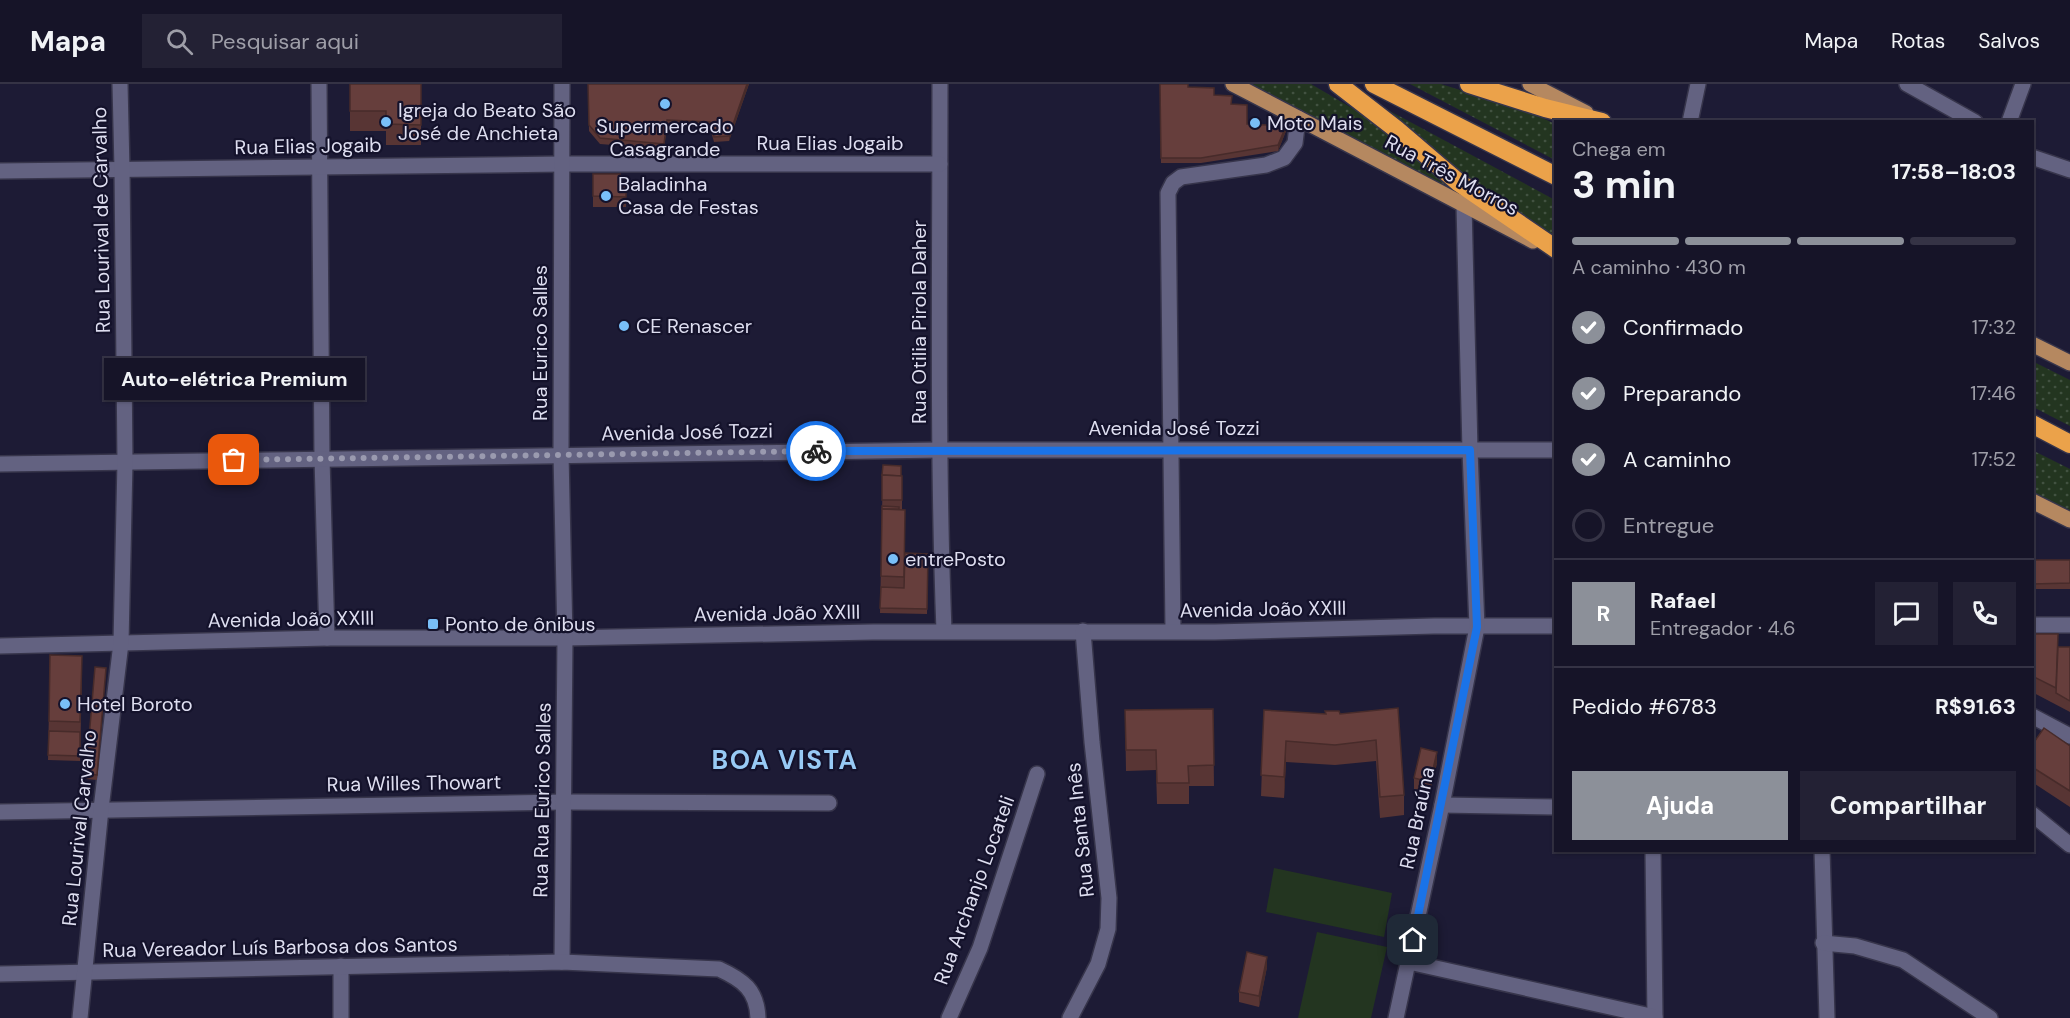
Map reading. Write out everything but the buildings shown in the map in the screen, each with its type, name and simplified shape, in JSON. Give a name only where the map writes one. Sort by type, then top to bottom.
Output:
[{"type":"highway","points":[[1338,84],[1396,129],[1458,182],[1554,250]]},
{"type":"highway","points":[[1374,84],[1554,175]]},
{"type":"highway","points":[[1469,84],[1545,108],[1594,120]]},
{"type":"highway","points":[[2034,425],[2070,444]]},
{"type":"main road","name":"Rua Três Morros","points":[[1233,84],[1554,250]]},
{"type":"main road","points":[[1535,85],[1598,120]]},
{"type":"main road","points":[[2034,345],[2070,363]]},
{"type":"main road","points":[[2034,502],[2070,520]]},
{"type":"street","name":"Rua Lourival de Carvalho","points":[[120,84],[125,462],[121,643]]},
{"type":"street","points":[[319,84],[322,458],[327,638]]},
{"type":"street","name":"Rua Eurico Salles","points":[[562,84],[561,454],[565,638]]},
{"type":"street","name":"Rua Otilia Pirola Daher","points":[[940,84],[940,539],[944,631]]},
{"type":"street","points":[[1690,120],[1698,84]]},
{"type":"street","points":[[1907,84],[1971,120]]},
{"type":"street","points":[[2010,120],[2023,84]]},
{"type":"street","points":[[1173,632],[1168,193],[1173,183],[1181,177],[1266,165],[1284,158],[1296,143],[1298,118]]},
{"type":"street","points":[[2034,158],[2070,170]]},
{"type":"street","name":"Rua Elias Jogaib","points":[[0,171],[562,164],[940,164]]},
{"type":"street","name":"Rua Braúna","points":[[1396,1018],[1442,805],[1477,627],[1464,205]]},
{"type":"street","name":"Avenida José Tozzi","points":[[0,464],[940,450],[1554,450]]},
{"type":"street","points":[[2034,625],[2070,624]]},
{"type":"street","name":"Avenida João XXIII","points":[[0,646],[327,638],[565,638],[944,631],[1173,632],[1554,626]]},
{"type":"street","name":"Rua Santa Inês","points":[[1070,1018],[1098,964],[1108,930],[1109,898],[1092,742],[1083,631]]},
{"type":"street","name":"Rua Rua Eurico Salles","points":[[562,962],[565,638]]},
{"type":"street","name":"Rua Lourival Carvalho","points":[[80,1018],[100,809],[121,643]]},
{"type":"street","points":[[2034,717],[2070,736]]},
{"type":"street","name":"Rua Archanjo Locateli","points":[[949,1018],[980,948],[1037,774]]},
{"type":"street","name":"Rua Willes Thowart","points":[[0,812],[563,802],[829,803]]},
{"type":"street","points":[[1442,805],[1554,807]]},
{"type":"street","points":[[2034,816],[2070,845]]},
{"type":"street","points":[[1409,962],[1655,1018],[1653,852]]},
{"type":"street","points":[[1822,852],[1827,1018]]},
{"type":"street","points":[[1823,943],[1855,946],[1903,960],[1990,1018]]},
{"type":"street","name":"Rua Vereador Luís Barbosa dos Santos","points":[[0,974],[562,962],[719,969],[738,977],[752,992],[758,1018]]},
{"type":"street","points":[[341,966],[341,1018]]},
{"type":"green space","points":[[1245,84],[1311,84],[1374,121],[1470,202]]},
{"type":"green space","points":[[1410,84],[1441,84],[1530,112],[1554,124],[1554,159]]},
{"type":"green space","points":[[1375,103],[1554,199],[1554,236],[1509,212]]},
{"type":"green space","points":[[2034,362],[2070,380],[2070,426],[2034,408]]},
{"type":"green space","points":[[2034,451],[2070,469],[2070,515],[2034,496]]},
{"type":"green space","points":[[1274,868],[1392,893],[1384,937],[1266,912]]},
{"type":"green space","points":[[1317,932],[1387,947],[1371,1018],[1298,1018]]},
{"type":"way so far","points":[[234,460],[816,451]]},
{"type":"place","name":"Supermercado Casagrande","points":[[665,104]]},
{"type":"place","name":"Igreja do Beato São José de Anchieta","points":[[386,122]]},
{"type":"place","name":"Moto Mais","points":[[1255,123]]},
{"type":"place","name":"Baladinha Casa de Festas","points":[[606,196]]},
{"type":"place","name":"CE Renascer","points":[[624,326]]},
{"type":"place","name":"Auto-elétrica Premium","points":[[234,460]]},
{"type":"place","name":"entrePosto","points":[[893,559]]},
{"type":"place","name":"Ponto de ônibus","points":[[433,624]]},
{"type":"place","name":"Hotel Boroto","points":[[65,704]]},
{"type":"district","name":"BOA VISTA","points":[[785,760]]},
{"type":"route","points":[[816,451],[1470,450],[1477,627],[1413,940]]}]
